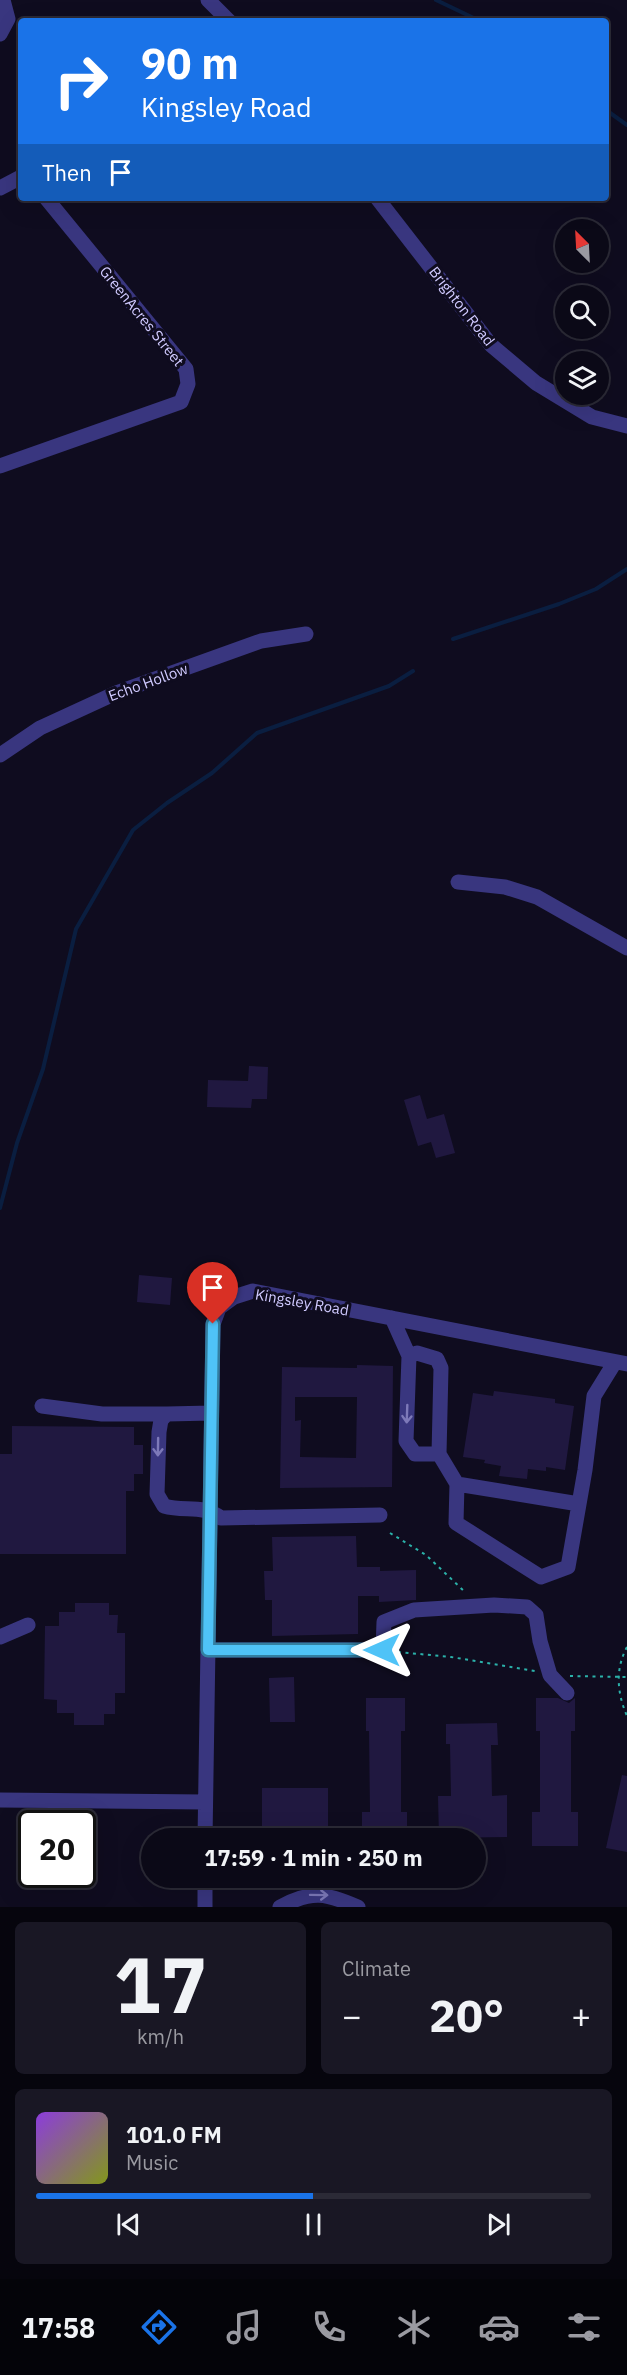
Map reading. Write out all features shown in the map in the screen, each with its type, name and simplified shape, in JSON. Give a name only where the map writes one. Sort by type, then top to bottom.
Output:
[{"type":"street","points":[[0,34],[8,19],[3,0]]},
{"type":"street","points":[[208,0],[226,18]]},
{"type":"street","points":[[0,188],[18,179]]},
{"type":"street","name":"GreenAcres Street","points":[[0,466],[181,402],[188,384],[186,369],[48,201]]},
{"type":"street","name":"Brighton Road","points":[[380,201],[491,345],[536,383],[592,417],[627,426]]},
{"type":"street","name":"Echo Hollow","points":[[0,755],[40,728],[116,693],[261,641],[306,634]]},
{"type":"street","points":[[458,882],[505,887],[537,897],[627,948]]},
{"type":"street","name":"Kingsley Road","points":[[205,1828],[213,1324],[219,1308],[234,1298],[253,1291],[621,1363]]},
{"type":"street","points":[[392,1318],[409,1356],[406,1441],[415,1454],[439,1454]]},
{"type":"street","points":[[409,1356],[417,1353],[437,1359],[441,1368],[439,1454],[457,1485],[456,1523],[541,1577],[568,1567],[594,1396],[621,1363]]},
{"type":"street","points":[[42,1406],[102,1414],[211,1413]]},
{"type":"street","points":[[167,1414],[161,1420],[159,1432],[158,1494],[164,1506],[174,1509],[210,1510],[221,1518],[380,1515]]},
{"type":"street","points":[[457,1485],[579,1504]]},
{"type":"street","points":[[208,1650],[382,1650],[384,1622],[414,1610],[479,1606],[527,1607],[536,1615],[540,1641],[550,1675],[567,1693]]},
{"type":"street","points":[[0,1637],[28,1625]]},
{"type":"street","points":[[0,1800],[205,1802]]},
{"type":"street","points":[[205,1888],[205,1907]]},
{"type":"street","points":[[280,1907],[308,1895],[332,1895],[358,1907]]},
{"type":"path","points":[[390,1533],[426,1555],[479,1606]]},
{"type":"path","points":[[627,1647],[619,1662],[619,1698],[627,1716]]},
{"type":"path","points":[[382,1650],[451,1658],[550,1675],[627,1677]]},
{"type":"building","points":[[249,1066],[268,1067],[267,1099],[252,1099],[251,1108],[207,1107],[208,1080],[248,1081]]},
{"type":"building","points":[[420,1095],[427,1119],[444,1114],[455,1153],[436,1158],[431,1142],[418,1146],[404,1100]]},
{"type":"building","points":[[139,1275],[172,1278],[170,1305],[137,1302]]},
{"type":"building","points":[[357,1365],[393,1366],[392,1487],[280,1488],[282,1367],[357,1368]],"holes":[[[295,1397],[357,1397],[356,1458],[300,1457],[301,1420],[295,1421]]]},
{"type":"building","points":[[494,1391],[555,1399],[555,1403],[574,1406],[565,1470],[546,1467],[546,1471],[528,1469],[527,1479],[499,1476],[501,1466],[484,1463],[485,1460],[463,1457],[473,1393],[493,1396]]},
{"type":"building","points":[[12,1426],[134,1427],[134,1445],[143,1445],[143,1474],[134,1474],[134,1491],[126,1491],[126,1554],[0,1554],[0,1454],[12,1454]]},
{"type":"building","points":[[356,1536],[357,1567],[380,1567],[380,1571],[416,1570],[416,1600],[379,1602],[379,1596],[358,1596],[358,1634],[272,1636],[272,1600],[265,1600],[264,1571],[273,1571],[272,1537]]},
{"type":"building","points":[[75,1603],[109,1603],[109,1615],[118,1615],[117,1633],[125,1633],[125,1693],[115,1693],[115,1714],[104,1714],[104,1725],[74,1725],[74,1713],[57,1713],[57,1700],[44,1699],[45,1626],[59,1626],[59,1612],[75,1612]]},
{"type":"building","points":[[294,1677],[295,1722],[270,1722],[269,1678]]},
{"type":"building","points":[[366,1698],[405,1698],[405,1731],[401,1731],[401,1812],[407,1812],[407,1828],[362,1828],[362,1812],[370,1812],[369,1731],[366,1731]]},
{"type":"building","points":[[536,1698],[558,1698],[569,1703],[575,1698],[575,1731],[571,1731],[571,1812],[578,1812],[578,1846],[532,1846],[532,1812],[540,1812],[540,1731],[536,1731]]},
{"type":"building","points":[[497,1723],[498,1745],[491,1745],[492,1796],[507,1795],[507,1837],[486,1837],[486,1828],[439,1828],[438,1796],[451,1796],[450,1744],[446,1744],[446,1724]]},
{"type":"building","points":[[622,1775],[627,1776],[627,1852],[606,1848]]},
{"type":"building","points":[[262,1788],[328,1788],[328,1828],[262,1828]]},
{"type":"waterway","points":[[436,0],[474,18]]},
{"type":"waterway","points":[[609,112],[627,125]]},
{"type":"waterway","points":[[453,639],[559,604],[596,589],[627,569]]},
{"type":"waterway","points":[[0,1208],[17,1143],[43,1069],[76,929],[133,830],[167,803],[212,773],[257,733],[389,686],[413,671]]},
{"type":"route","points":[[213,1324],[208,1650],[382,1650]]}]
